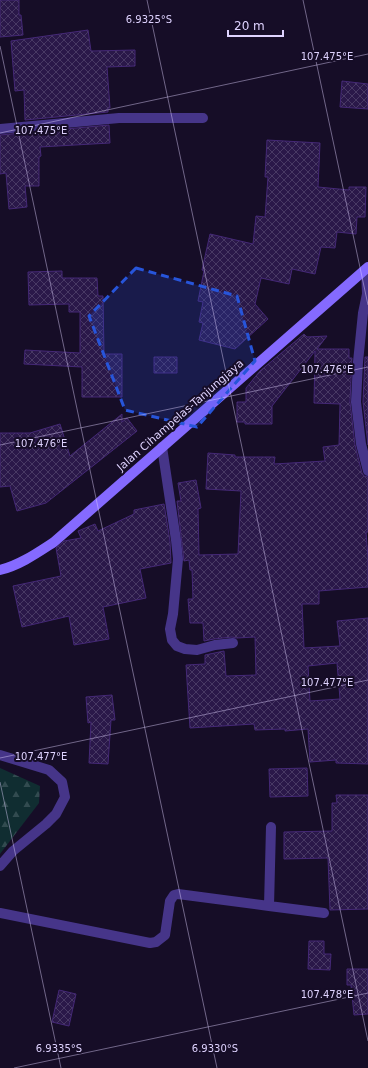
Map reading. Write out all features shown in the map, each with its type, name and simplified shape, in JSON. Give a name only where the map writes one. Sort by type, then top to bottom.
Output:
[{"type":"main road","name":"Jalan Cihampelas-Tanjungjaya","points":[[0,570],[30,557],[54,542],[367,268]]},
{"type":"street","points":[[0,129],[119,118],[203,118]]},
{"type":"street","points":[[367,268],[367,294],[363,313],[358,362],[356,402],[361,444],[368,471]]},
{"type":"street","points":[[162,447],[178,559],[173,614],[170,629],[172,640],[177,646],[185,649],[198,650],[215,645],[233,643]]},
{"type":"street","points":[[0,755],[49,770],[62,782],[65,797],[56,814],[13,851],[0,866]]},
{"type":"street","points":[[269,906],[271,827]]},
{"type":"street","points":[[0,913],[150,943],[156,942],[165,935],[170,901],[174,895],[178,894],[324,913]]},
{"type":"highlighted area","points":[[136,268],[237,296],[255,361],[197,427],[125,410],[89,316]]},
{"type":"green space","points":[[0,768],[40,786],[39,803],[0,854]]},
{"type":"building","points":[[0,0],[19,0],[19,15],[21,15],[23,35],[0,37]]},
{"type":"building","points":[[88,30],[91,51],[135,50],[135,66],[107,67],[110,108],[108,108],[108,112],[25,120],[24,90],[15,91],[11,41]]},
{"type":"building","points":[[342,81],[368,84],[368,109],[340,107]]},
{"type":"building","points":[[109,125],[110,143],[40,147],[41,156],[39,157],[39,186],[25,186],[27,207],[9,209],[6,173],[0,174],[0,135]]},
{"type":"building","points":[[267,140],[320,143],[318,187],[349,190],[349,187],[366,187],[365,217],[357,217],[356,234],[337,232],[335,248],[321,247],[315,274],[292,269],[289,284],[261,278],[255,304],[268,319],[235,349],[199,340],[203,323],[199,322],[203,302],[198,301],[204,271],[202,270],[210,234],[253,244],[256,216],[265,217],[268,177],[265,177]]},
{"type":"building","points":[[62,271],[62,278],[97,278],[98,296],[103,296],[104,354],[122,354],[122,397],[82,397],[82,367],[24,364],[25,350],[80,353],[80,312],[69,312],[69,304],[29,305],[28,272]]},
{"type":"building","points":[[304,334],[307,337],[327,336],[317,349],[349,349],[349,358],[352,358],[350,402],[355,445],[362,473],[364,476],[368,477],[368,532],[366,532],[368,587],[319,591],[319,604],[302,604],[304,648],[340,646],[337,621],[368,618],[368,764],[336,763],[336,760],[310,762],[308,729],[285,731],[285,729],[255,730],[254,724],[190,728],[186,665],[205,664],[205,655],[224,651],[226,676],[256,675],[255,637],[232,637],[204,641],[203,623],[190,623],[188,599],[193,599],[192,570],[190,570],[189,560],[184,561],[177,501],[181,501],[178,483],[196,480],[201,508],[198,509],[199,555],[238,554],[241,491],[206,489],[208,453],[235,455],[235,457],[275,457],[274,464],[325,461],[323,447],[339,445],[340,404],[314,403],[315,351],[272,406],[272,424],[245,424],[245,422],[237,422],[237,402],[246,402],[246,388],[260,371]],"holes":[[[337,663],[340,699],[310,701],[308,666]]]},
{"type":"building","points":[[154,357],[177,357],[177,373],[154,373]]},
{"type":"building","points":[[365,357],[368,357],[368,445],[363,402]]},
{"type":"building","points":[[122,414],[122,422],[127,418],[137,431],[46,503],[17,511],[10,486],[0,487],[0,433],[30,433],[60,424],[70,456]]},
{"type":"building","points":[[164,504],[170,541],[171,563],[140,569],[146,598],[103,607],[109,639],[74,645],[69,616],[22,627],[13,586],[61,576],[56,548],[64,541],[81,538],[78,531],[95,524],[98,531],[134,514],[134,510]]},
{"type":"building","points":[[112,695],[115,720],[111,720],[108,764],[89,763],[91,722],[88,723],[86,697]]},
{"type":"building","points":[[307,768],[308,796],[270,797],[269,769]]},
{"type":"building","points":[[336,795],[368,795],[368,909],[330,910],[328,858],[284,859],[284,832],[332,831],[332,803],[337,803]]},
{"type":"building","points":[[309,941],[324,941],[324,954],[331,954],[330,970],[308,969]]},
{"type":"building","points":[[347,969],[368,969],[368,1014],[354,1015],[351,985],[347,985]]},
{"type":"building","points":[[59,990],[76,994],[69,1026],[52,1022]]}]
